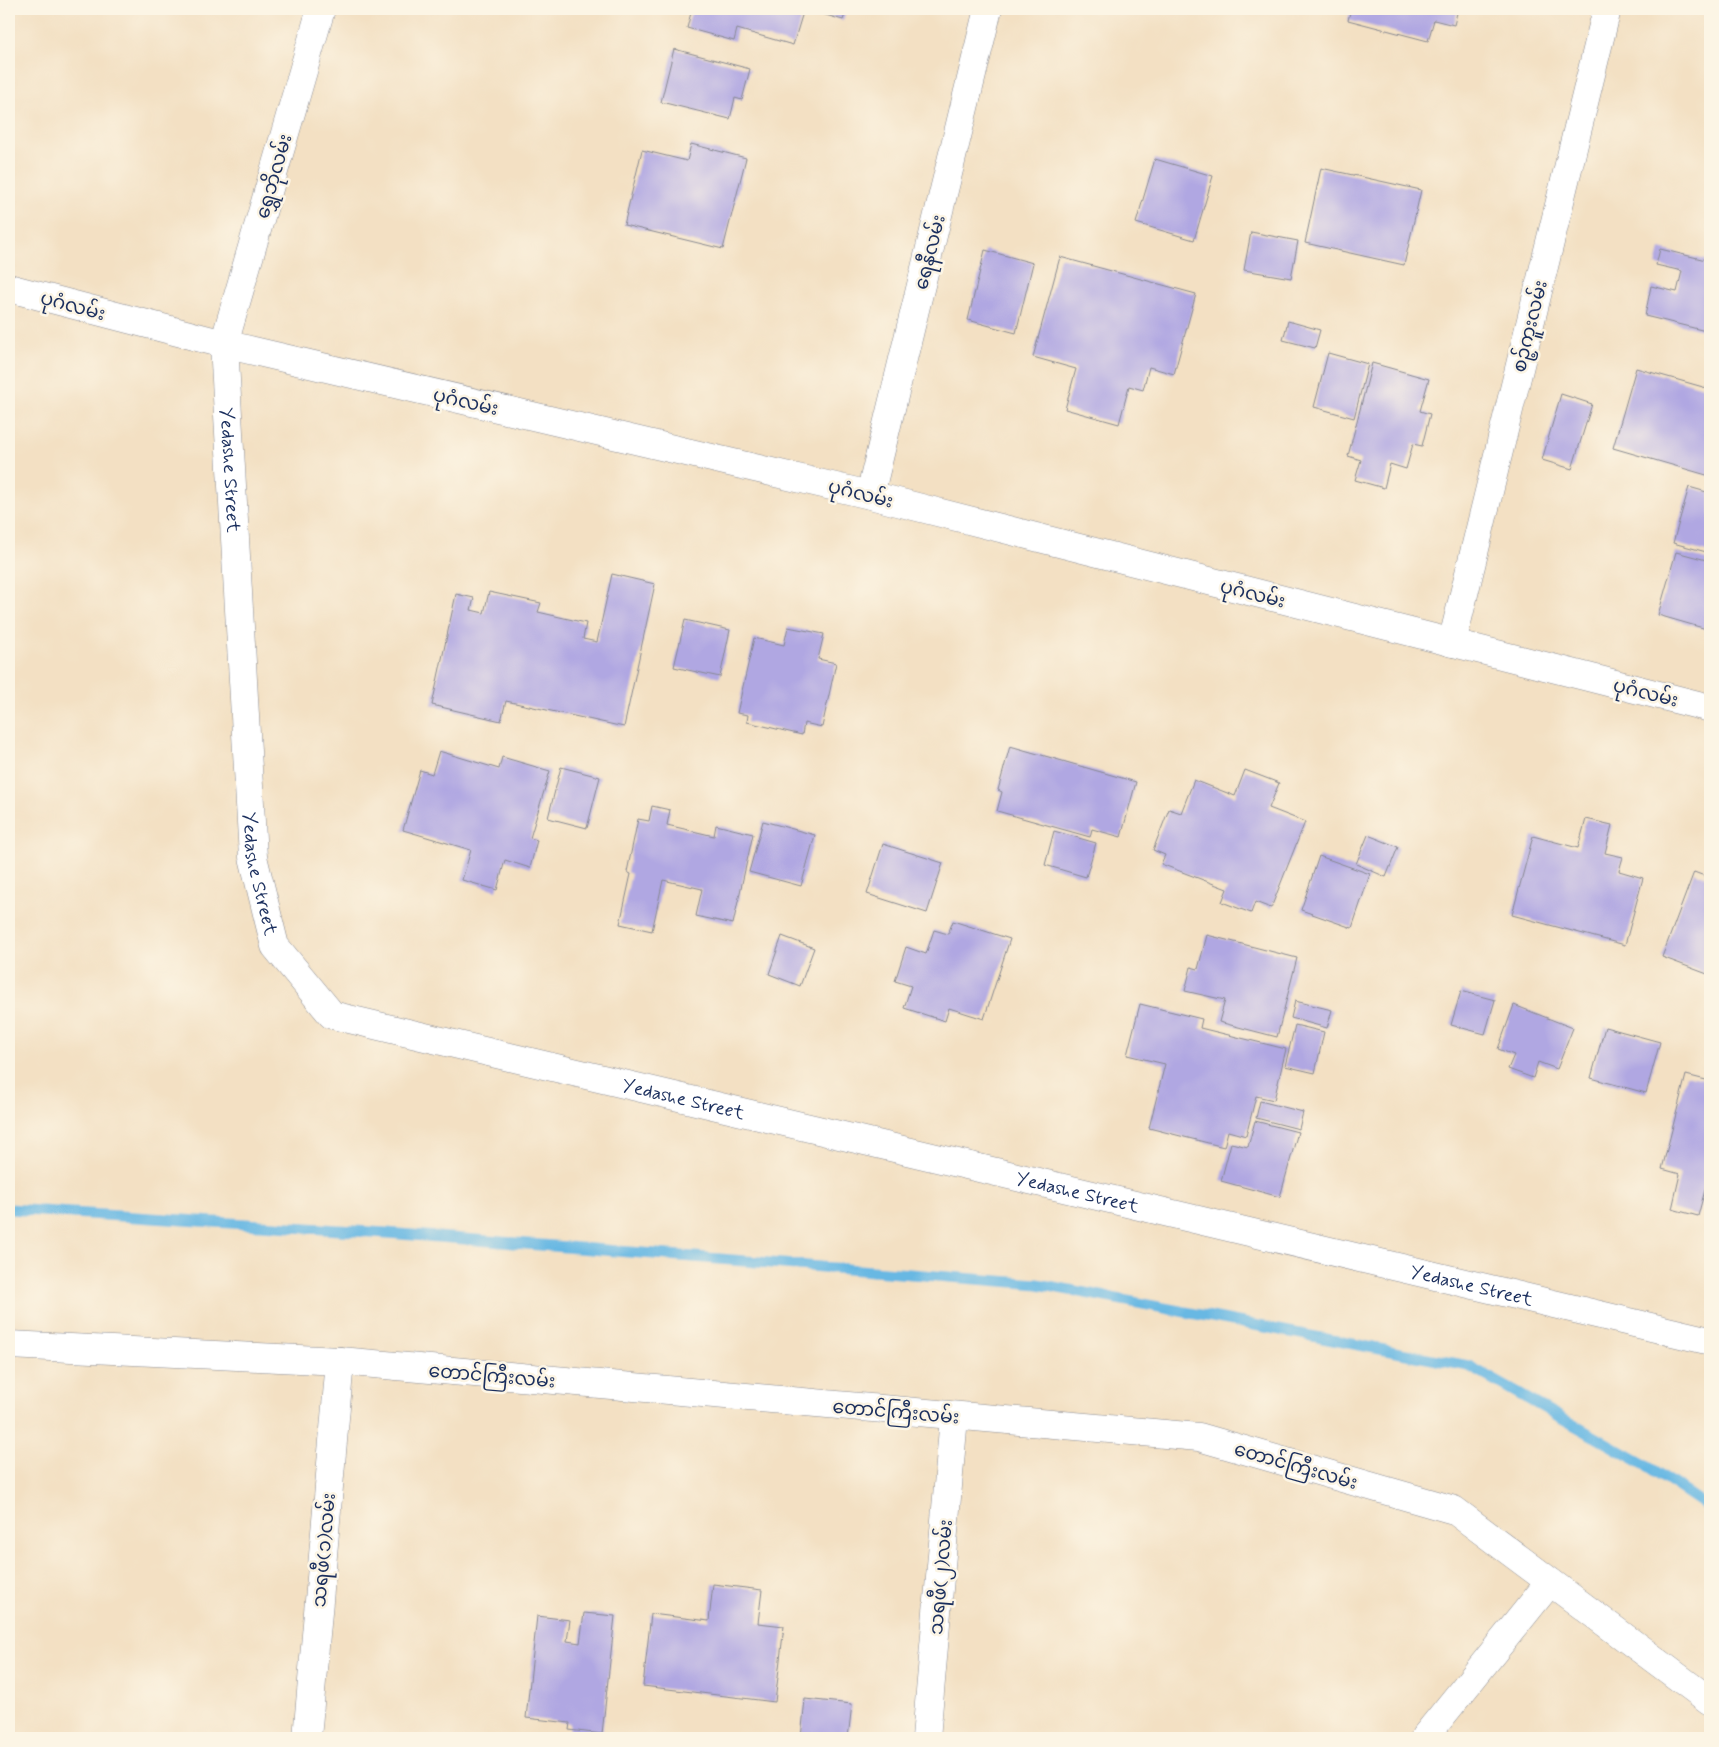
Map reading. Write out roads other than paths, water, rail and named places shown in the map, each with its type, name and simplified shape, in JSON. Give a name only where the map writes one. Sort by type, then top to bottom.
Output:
[{"type":"street","name":"ရွှေဘိုလမ်း","points":[[224,344],[321,9]]},
{"type":"street","name":"ရေနီလမ်း","points":[[870,495],[988,9]]},
{"type":"street","name":"စဉ့်ကူးလမ်း","points":[[1452,643],[1607,9]]},
{"type":"street","name":"ပုဂံလမ်း","points":[[9,288],[224,344],[870,495],[1710,708]]},
{"type":"street","name":"Yedashe Street","points":[[224,344],[253,857],[274,946],[332,1015],[1710,1341]]},
{"type":"street","name":"တောင်ကြီးလမ်း","points":[[9,1345],[340,1361],[954,1417],[1199,1437],[1454,1510],[1710,1701]]},
{"type":"street","name":"သရဖီ(၁)လမ်း","points":[[307,1738],[340,1361]]},
{"type":"street","name":"သရဖီ(၂)လမ်း","points":[[926,1738],[954,1417]]},
{"type":"street","points":[[1424,1738],[1550,1582]]},
{"type":"waterway","points":[[9,1209],[387,1233],[1038,1284],[1469,1366],[1647,1466],[1710,1508]]}]
